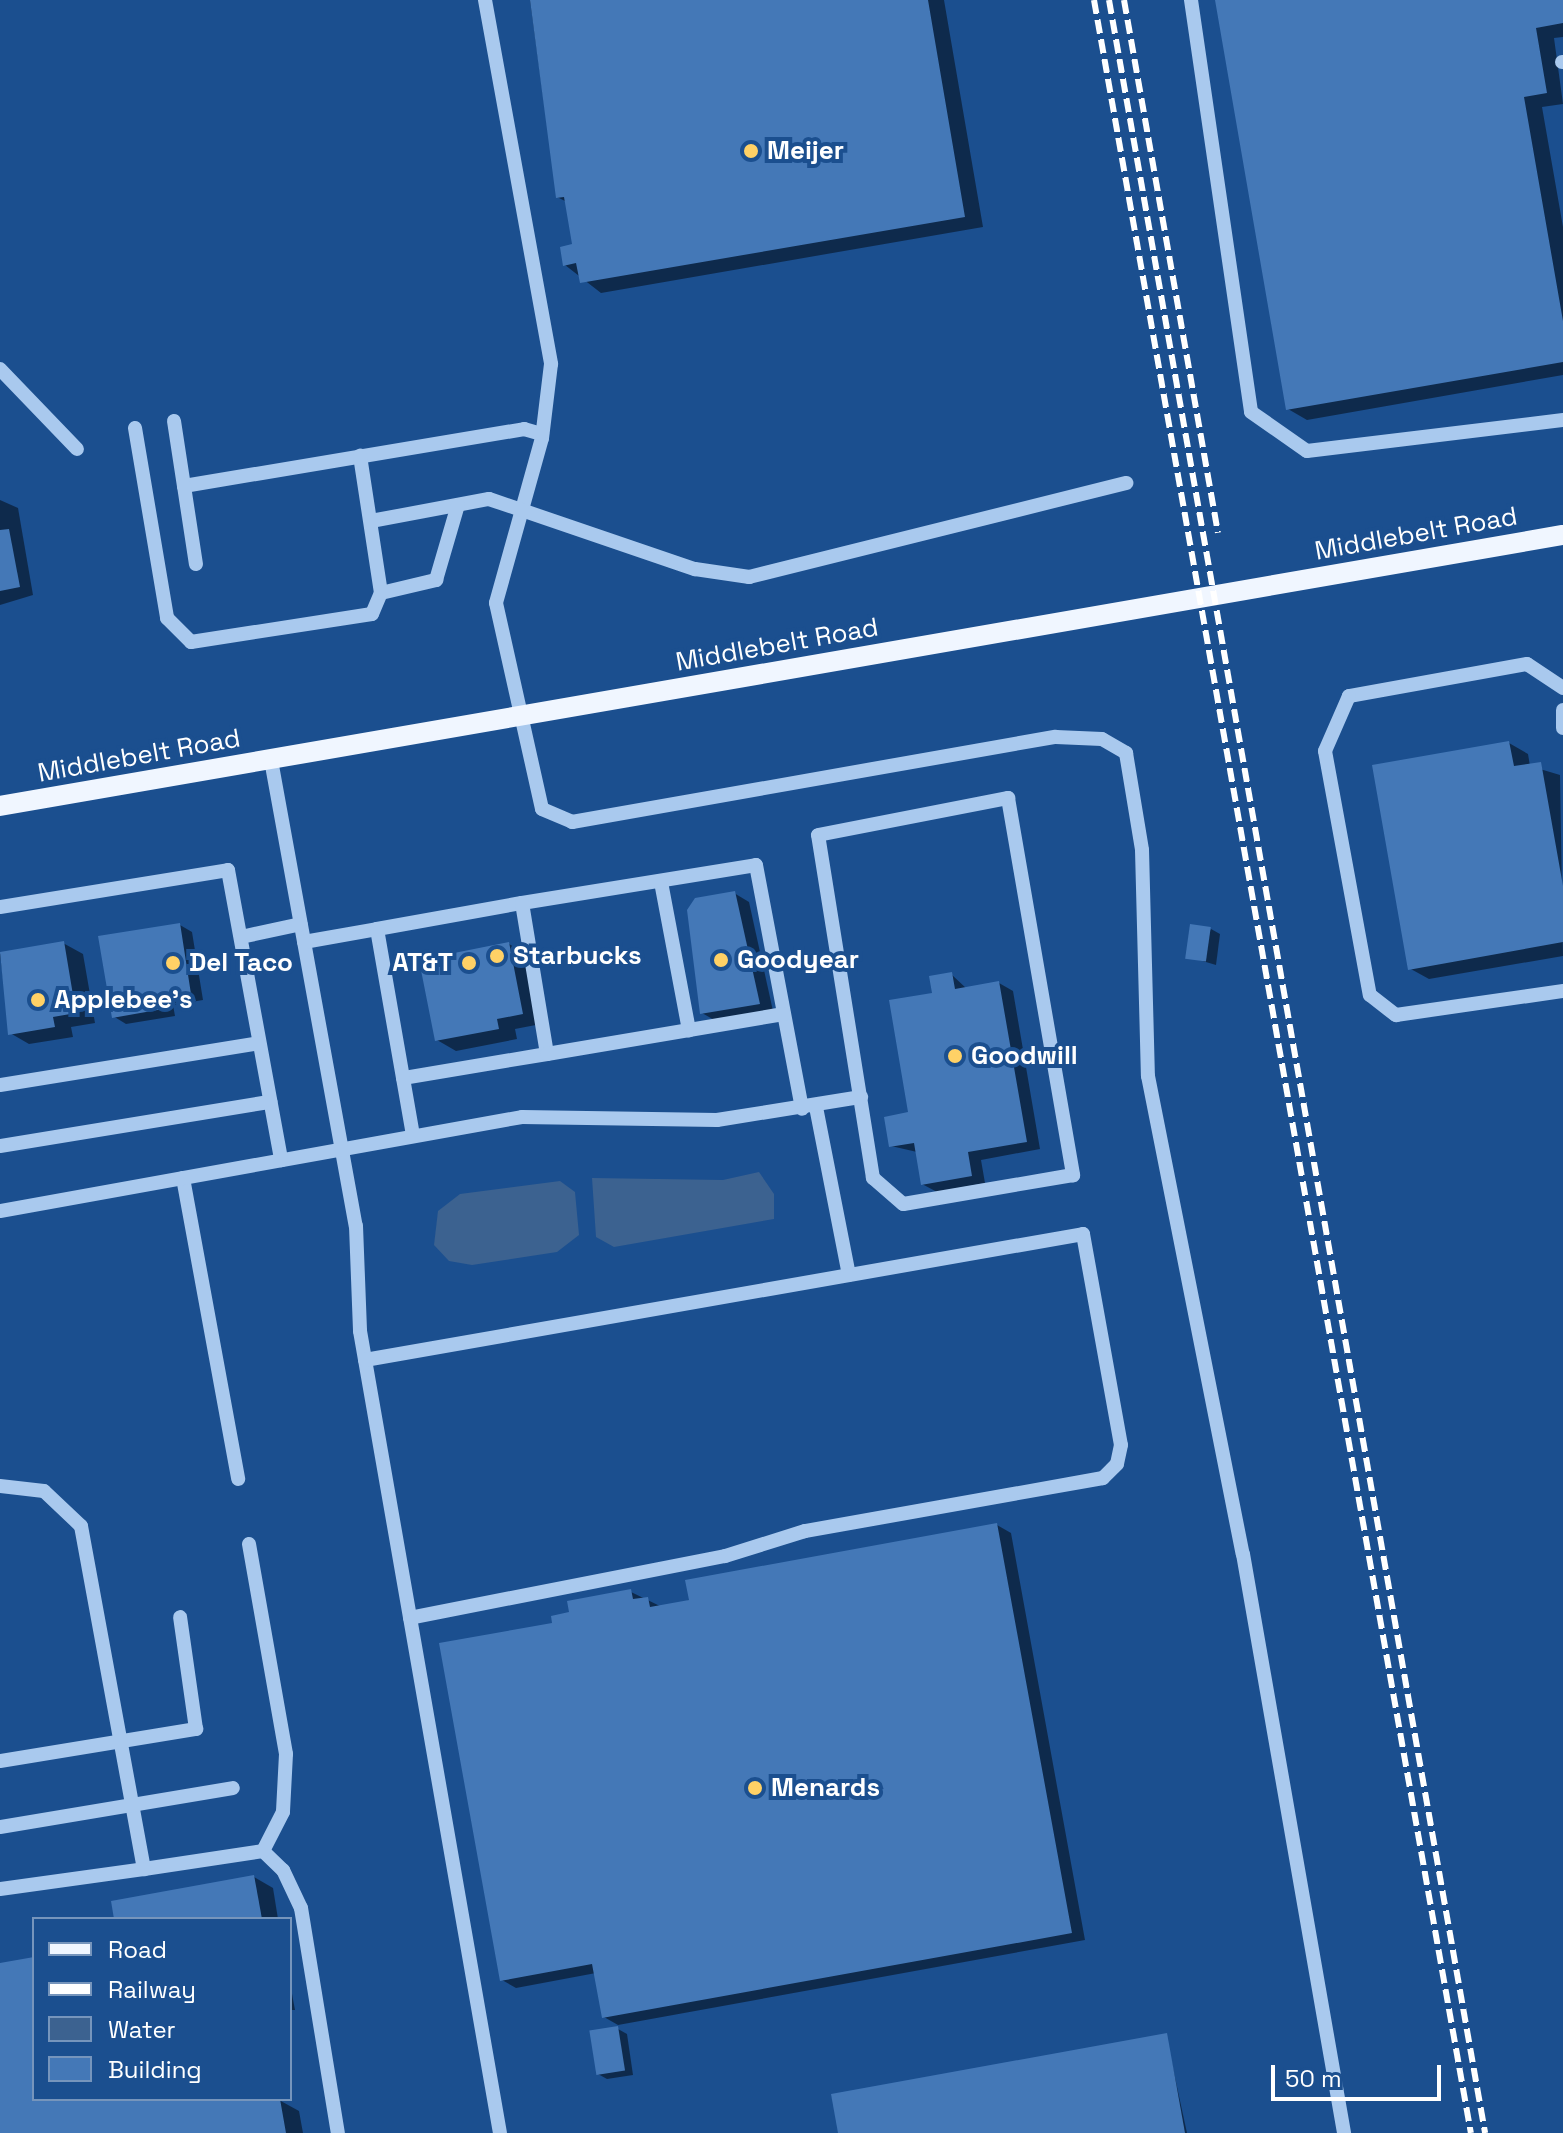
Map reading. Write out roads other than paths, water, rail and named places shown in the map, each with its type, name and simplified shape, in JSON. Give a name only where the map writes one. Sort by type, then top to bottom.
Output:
[{"type":"main road","name":"Middlebelt Road","points":[[0,806],[1563,535]]},
{"type":"lane","points":[[485,0],[551,364],[542,434],[526,506],[496,603],[537,801],[572,822],[1056,737],[1102,739],[1126,753],[1142,850],[1148,1076],[1243,1554],[1344,2133]]},
{"type":"lane","points":[[1191,0],[1251,412],[1307,451],[1563,420]]},
{"type":"lane","points":[[2,373],[77,449]]},
{"type":"lane","points":[[174,421],[196,564]]},
{"type":"lane","points":[[135,428],[167,618],[191,642],[372,614],[381,593],[360,456]]},
{"type":"lane","points":[[184,486],[524,429],[542,434]]},
{"type":"lane","points":[[371,521],[489,499],[526,506],[695,569],[749,577],[1126,483]]},
{"type":"lane","points":[[381,593],[436,580],[458,505]]},
{"type":"lane","points":[[1563,688],[1527,664],[1349,696],[1325,751],[1370,995],[1396,1015],[1563,991]]},
{"type":"lane","points":[[1563,710],[1563,728]]},
{"type":"lane","points":[[271,760],[342,1149],[365,1360],[500,2133]]},
{"type":"lane","points":[[1008,798],[1073,1175],[903,1204],[873,1178],[861,1097],[818,835],[1008,798]]},
{"type":"lane","points":[[304,942],[756,865],[784,1014],[849,1275]]},
{"type":"lane","points":[[0,907],[228,870],[281,1160]]},
{"type":"lane","points":[[661,882],[689,1030]]},
{"type":"lane","points":[[522,903],[547,1054]]},
{"type":"lane","points":[[241,937],[301,924]]},
{"type":"lane","points":[[377,929],[413,1136]]},
{"type":"lane","points":[[403,1078],[784,1014]]},
{"type":"lane","points":[[0,1085],[259,1043]]},
{"type":"lane","points":[[0,1211],[522,1117],[717,1120],[809,1108],[861,1097]]},
{"type":"lane","points":[[0,1146],[270,1102]]},
{"type":"lane","points":[[183,1178],[238,1479]]},
{"type":"lane","points":[[365,1360],[1083,1234],[1121,1445],[1117,1464],[1103,1478],[805,1531],[725,1556],[410,1618]]},
{"type":"lane","points":[[0,1486],[44,1491],[81,1526],[144,1869]]},
{"type":"lane","points":[[249,1544],[286,1754],[283,1812],[263,1851]]},
{"type":"lane","points":[[0,1761],[196,1729],[180,1617]]},
{"type":"lane","points":[[0,1827],[233,1788]]},
{"type":"lane","points":[[0,1889],[263,1851]]},
{"type":"lane","points":[[263,1851],[283,1870],[301,1908],[338,2133]]},
{"type":"water","points":[[759,1172],[774,1194],[774,1219],[614,1247],[596,1237],[592,1178],[723,1180]]},
{"type":"water","points":[[560,1181],[575,1192],[579,1235],[557,1252],[472,1265],[449,1261],[434,1245],[438,1211],[460,1194]]},
{"type":"railway","points":[[1094,0],[1471,2133]]},
{"type":"railway","points":[[1109,0],[1485,2133]]},
{"type":"railway","points":[[1124,0],[1218,533]]},
{"type":"place","name":"Meijer","points":[[751,151]]},
{"type":"place","name":"Starbucks","points":[[497,956]]},
{"type":"place","name":"Goodyear","points":[[721,960]]},
{"type":"place","name":"Del Taco","points":[[173,963]]},
{"type":"place","name":"AT&T","points":[[469,963]]},
{"type":"place","name":"Applebee's","points":[[38,1000]]},
{"type":"place","name":"Goodwill","points":[[955,1056]]},
{"type":"place","name":"Menards","points":[[755,1788]]}]
